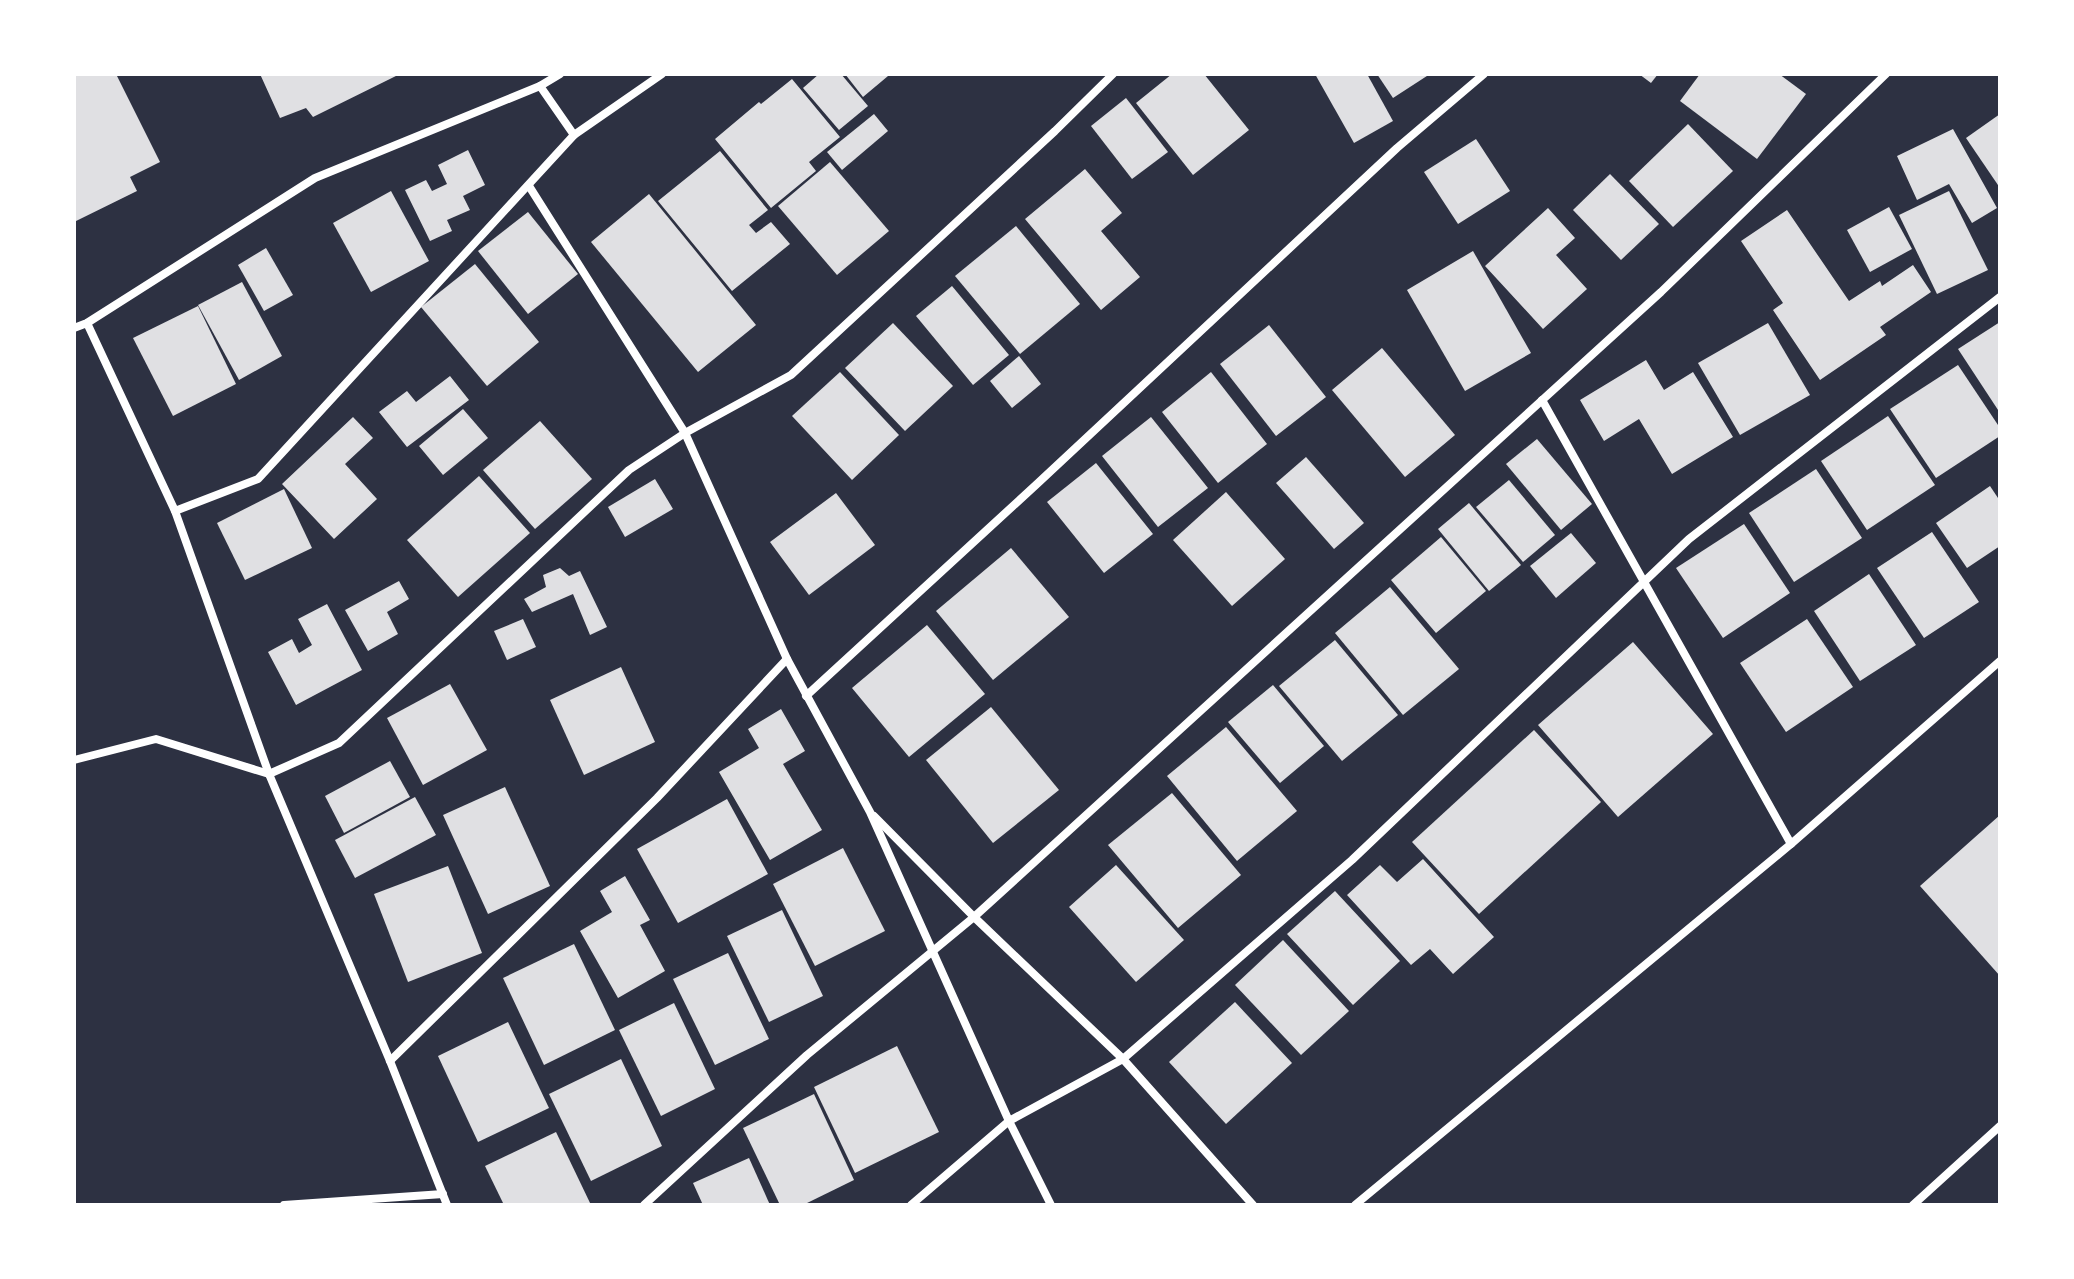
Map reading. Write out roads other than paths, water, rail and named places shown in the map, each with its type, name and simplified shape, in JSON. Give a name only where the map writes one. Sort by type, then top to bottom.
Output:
[{"type":"street","points":[[74,328],[87,323],[315,178],[540,86],[560,74]]},
{"type":"street","points":[[175,511],[258,479],[574,135],[662,74]]},
{"type":"street","points":[[74,760],[156,739],[269,774],[339,743],[629,470],[685,433],[791,375],[1113,74]]},
{"type":"street","points":[[806,696],[1385,159],[1484,74]]},
{"type":"street","points":[[644,1205],[807,1055],[974,917],[1661,292],[1886,74]]},
{"type":"street","points":[[540,86],[574,135]]},
{"type":"street","points":[[529,186],[685,433],[787,659],[870,812],[1009,1121],[1051,1205]]},
{"type":"street","points":[[911,1205],[1009,1121],[1123,1059],[1352,860],[1689,539],[2000,297]]},
{"type":"street","points":[[87,323],[175,511],[269,774],[447,1205]]},
{"type":"street","points":[[1542,400],[1791,844]]},
{"type":"street","points":[[390,1061],[657,798],[787,659]]},
{"type":"street","points":[[1355,1205],[1791,844],[2000,661]]},
{"type":"street","points":[[870,812],[974,917],[1123,1059],[1253,1205]]},
{"type":"street","points":[[1913,1205],[2000,1126]]},
{"type":"street","points":[[284,1205],[443,1194]]}]
